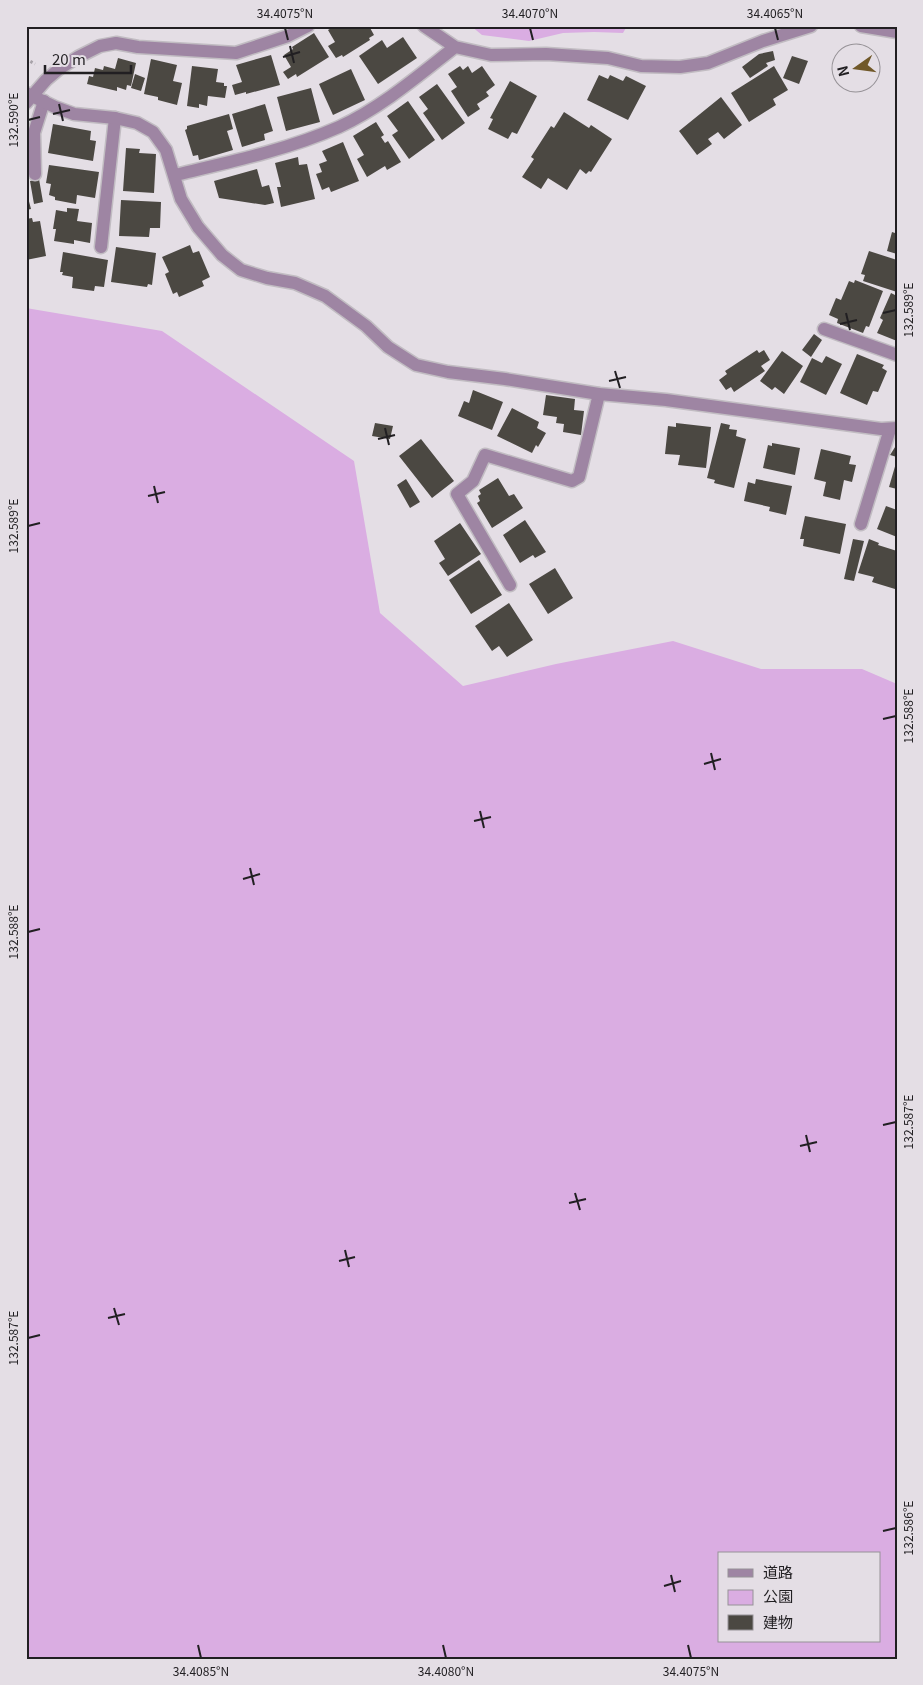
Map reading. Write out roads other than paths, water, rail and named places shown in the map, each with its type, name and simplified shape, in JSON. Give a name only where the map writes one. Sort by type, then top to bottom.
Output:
[{"type":"street","points":[[35,174],[32,98],[46,80],[78,57],[100,46],[116,43],[138,47],[236,53],[288,36],[308,26]]},
{"type":"street","points":[[424,26],[455,47],[491,55],[546,54],[608,58],[642,66],[680,67],[708,63],[763,41],[811,26]]},
{"type":"street","points":[[861,26],[897,32]]},
{"type":"street","points":[[175,175],[256,156],[297,143],[340,126],[394,95],[455,47]]},
{"type":"street","points":[[32,98],[74,114],[114,118],[137,123],[153,132],[166,150],[181,200],[198,227],[222,256],[241,270],[267,278],[295,283],[325,296],[366,326],[388,347],[416,365],[448,372],[599,394],[666,400],[855,426],[893,428],[862,524]]},
{"type":"street","points":[[101,247],[114,118]]},
{"type":"street","points":[[824,329],[897,354]]},
{"type":"street","points":[[510,585],[457,494],[473,481],[485,455],[572,481],[579,477],[599,394]]}]
